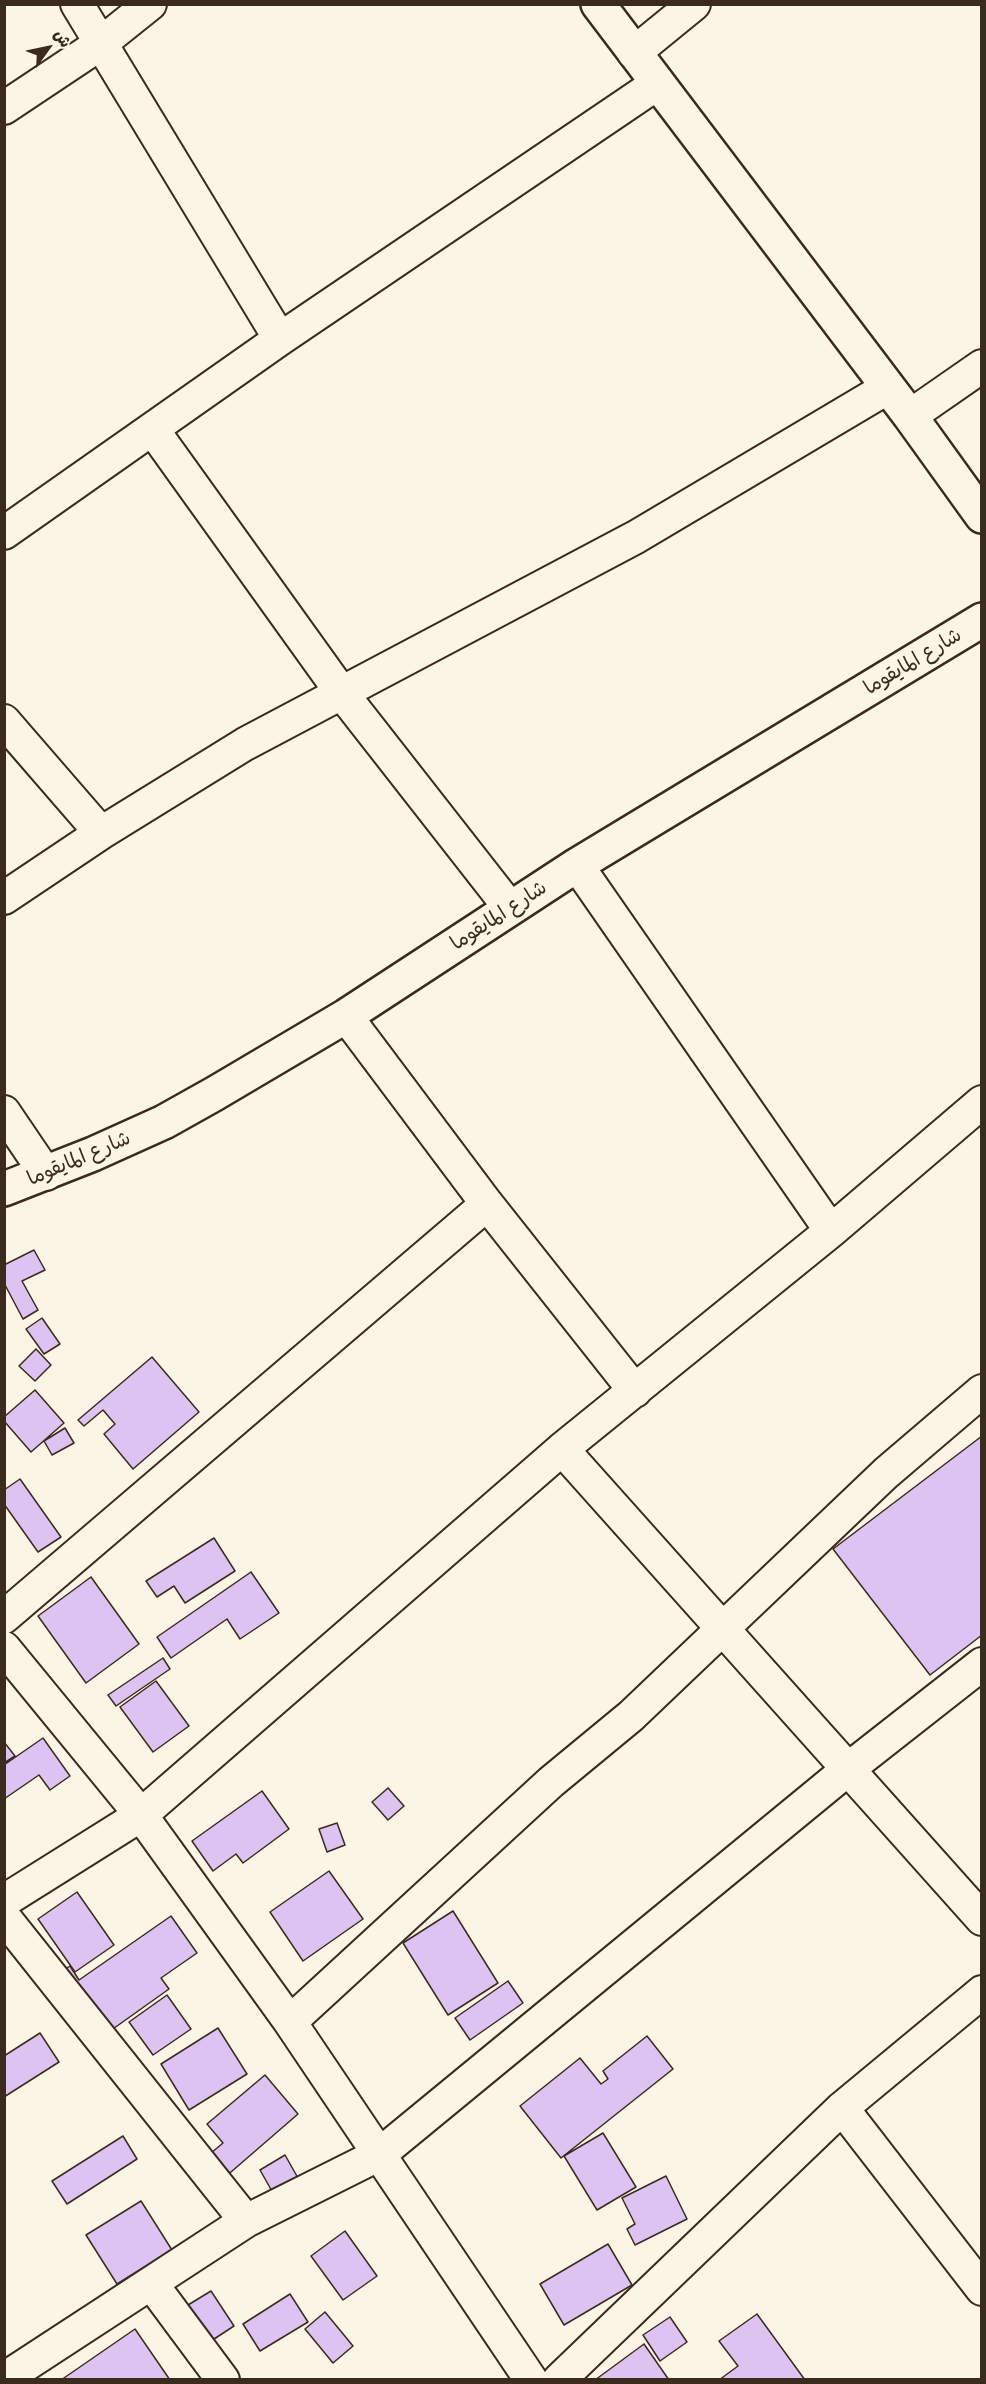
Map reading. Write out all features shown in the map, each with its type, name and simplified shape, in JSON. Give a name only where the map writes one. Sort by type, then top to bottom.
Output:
[{"type":"street","points":[[77,4],[280,339]]},
{"type":"street","points":[[4,108],[100,44],[150,4]]},
{"type":"street","points":[[597,4],[910,416],[981,516]]},
{"type":"street","points":[[634,53],[694,4]]},
{"type":"street","points":[[4,533],[280,339],[658,83]]},
{"type":"street","points":[[910,416],[981,366]]},
{"type":"street","points":[[4,898],[101,833],[245,744],[636,537],[887,387]]},
{"type":"street","points":[[153,430],[341,692],[510,908]]},
{"type":"street","name":"شارع المايقوما","points":[[4,1189],[46,1174],[164,1122],[346,1016],[577,865],[981,620]]},
{"type":"street","points":[[4,721],[101,833]]},
{"type":"street","points":[[577,865],[831,1231]]},
{"type":"street","points":[[346,1016],[487,1204],[635,1391]]},
{"type":"street","points":[[4,1901],[141,1815],[562,1449],[831,1231],[981,1102]]},
{"type":"street","points":[[4,1112],[46,1174]]},
{"type":"street","points":[[4,1617],[487,1204]]},
{"type":"street","points":[[290,2022],[551,1782],[631,1716],[886,1473],[981,1391]]},
{"type":"street","points":[[562,1449],[981,1919]]},
{"type":"street","points":[[4,1647],[141,1815],[290,2022],[531,2379]]},
{"type":"street","points":[[4,2379],[246,2220],[380,2154],[847,1770],[981,1664]]},
{"type":"street","points":[[4,1917],[246,2220]]},
{"type":"street","points":[[559,2379],[842,2108],[981,1992]]},
{"type":"street","points":[[842,2108],[981,2289]]},
{"type":"street","points":[[152,2283],[224,2379]]},
{"type":"building","points":[[34,1250],[45,1270],[22,1281],[38,1310],[23,1319],[4,1283],[4,1265]]},
{"type":"building","points":[[42,1318],[60,1344],[44,1354],[26,1329]]},
{"type":"building","points":[[36,1349],[51,1365],[35,1381],[19,1366]]},
{"type":"building","points":[[152,1357],[199,1412],[133,1469],[104,1434],[115,1424],[103,1410],[84,1426],[78,1420]]},
{"type":"building","points":[[35,1390],[64,1423],[31,1452],[4,1421],[4,1417]]},
{"type":"building","points":[[65,1428],[74,1443],[52,1455],[44,1441]]},
{"type":"building","points":[[982,1436],[982,1635],[930,1675],[833,1549]]},
{"type":"building","points":[[20,1479],[61,1537],[38,1552],[4,1504],[4,1490]]},
{"type":"building","points":[[214,1538],[235,1571],[185,1603],[174,1586],[157,1597],[146,1581]]},
{"type":"building","points":[[251,1572],[279,1613],[240,1639],[227,1619],[171,1658],[157,1637]]},
{"type":"building","points":[[91,1577],[139,1644],[86,1683],[38,1616]]},
{"type":"building","points":[[163,1658],[170,1669],[116,1706],[108,1695]]},
{"type":"building","points":[[156,1681],[189,1726],[153,1752],[120,1707]]},
{"type":"building","points":[[43,1738],[70,1776],[50,1790],[39,1775],[4,1799],[4,1765]]},
{"type":"building","points":[[4,1742],[15,1756],[4,1763]]},
{"type":"building","points":[[388,1788],[404,1806],[388,1820],[372,1802]]},
{"type":"building","points":[[262,1791],[289,1829],[243,1863],[236,1854],[213,1871],[192,1841]]},
{"type":"building","points":[[337,1823],[345,1845],[327,1852],[319,1829]]},
{"type":"building","points":[[329,1871],[363,1919],[303,1961],[270,1912]]},
{"type":"building","points":[[77,1892],[114,1945],[75,1972],[38,1919]]},
{"type":"building","points":[[453,1911],[498,1983],[448,2015],[403,1943]]},
{"type":"building","points":[[171,1916],[197,1953],[161,1978],[169,1989],[96,2041],[52,1978],[70,1966],[79,1980]]},
{"type":"building","points":[[508,1981],[523,2003],[470,2040],[455,2018]]},
{"type":"building","points":[[167,1995],[191,2029],[153,2055],[129,2022]]},
{"type":"building","points":[[218,2028],[247,2074],[189,2110],[161,2064]]},
{"type":"building","points":[[40,2033],[59,2062],[4,2097],[4,2056]]},
{"type":"building","points":[[647,2036],[673,2069],[561,2158],[520,2106],[580,2058],[601,2084],[608,2079],[603,2071]]},
{"type":"building","points":[[265,2075],[298,2114],[216,2185],[198,2164],[223,2143],[207,2124]]},
{"type":"building","points":[[603,2133],[636,2187],[597,2210],[564,2156]]},
{"type":"building","points":[[123,2136],[137,2159],[67,2204],[52,2181]]},
{"type":"building","points":[[285,2155],[298,2178],[273,2193],[260,2170]]},
{"type":"building","points":[[666,2176],[687,2219],[635,2245],[627,2229],[635,2224],[622,2198]]},
{"type":"building","points":[[141,2201],[172,2250],[117,2284],[86,2235]]},
{"type":"building","points":[[345,2231],[377,2276],[343,2300],[311,2256]]},
{"type":"building","points":[[608,2244],[632,2285],[564,2325],[540,2284]]},
{"type":"building","points":[[211,2291],[234,2326],[211,2341],[188,2305]]},
{"type":"building","points":[[290,2294],[308,2322],[260,2351],[243,2324]]},
{"type":"building","points":[[325,2312],[353,2346],[333,2363],[305,2329]]},
{"type":"building","points":[[757,2314],[805,2380],[719,2380],[738,2366],[719,2341]]},
{"type":"building","points":[[670,2317],[687,2342],[660,2361],[643,2335]]},
{"type":"building","points":[[135,2329],[170,2380],[61,2380]]},
{"type":"building","points":[[644,2344],[669,2380],[595,2380]]}]
